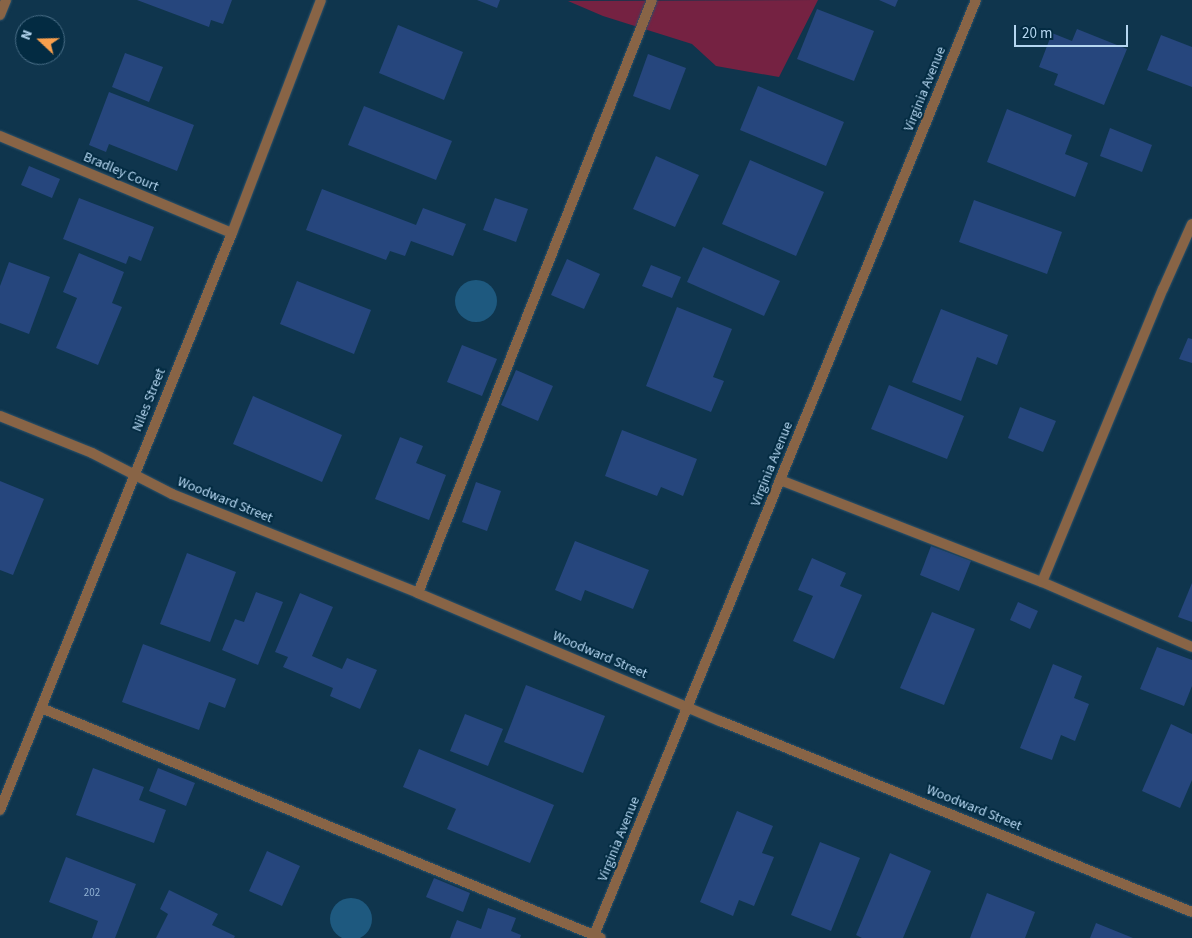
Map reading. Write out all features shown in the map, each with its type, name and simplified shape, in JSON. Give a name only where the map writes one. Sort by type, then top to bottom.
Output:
[{"type":"street","points":[[0,15],[6,0]]},
{"type":"street","name":"Niles Street","points":[[0,810],[232,233],[321,0]]},
{"type":"street","points":[[418,593],[652,0]]},
{"type":"street","name":"Virginia Avenue","points":[[596,937],[976,0]]},
{"type":"street","name":"Bradley Court","points":[[0,136],[232,233]]},
{"type":"street","points":[[1042,582],[1163,289],[1192,224]]},
{"type":"street","name":"Woodward Street","points":[[0,416],[92,454],[172,494],[418,593],[688,707],[1192,912]]},
{"type":"street","points":[[780,480],[1042,582],[1192,647]]},
{"type":"street","points":[[41,708],[596,937]]},
{"type":"shaded area","points":[[818,0],[779,77],[716,66],[692,44],[603,16],[568,1]]},
{"type":"water","points":[[480,280],[488,283],[494,289],[497,301],[494,313],[488,319],[472,322],[464,319],[458,313],[455,297],[458,289],[464,283]]},
{"type":"water","points":[[351,898],[366,904],[372,919],[366,934],[351,940],[336,934],[330,919],[336,904]]},
{"type":"building","points":[[137,0],[232,0],[223,24],[211,20],[209,27]]},
{"type":"building","points":[[477,0],[500,0],[497,8]]},
{"type":"building","points":[[879,0],[898,0],[895,7]]},
{"type":"building","points":[[817,9],[874,31],[854,81],[797,59]]},
{"type":"building","points":[[398,25],[463,52],[444,100],[379,73]]},
{"type":"building","points":[[1077,29],[1127,49],[1104,105],[1054,85],[1058,74],[1039,67],[1052,33],[1072,41]]},
{"type":"building","points":[[1161,35],[1192,47],[1192,87],[1147,70]]},
{"type":"building","points":[[125,53],[163,67],[149,102],[112,87]]},
{"type":"building","points":[[648,54],[686,68],[670,110],[633,96]]},
{"type":"building","points":[[758,86],[844,122],[826,166],[740,130]]},
{"type":"building","points":[[109,92],[194,125],[177,171],[109,144],[106,152],[89,145]]},
{"type":"building","points":[[364,106],[452,141],[436,180],[348,145]]},
{"type":"building","points":[[1007,109],[1072,135],[1065,154],[1088,163],[1075,197],[987,162]]},
{"type":"building","points":[[1110,128],[1152,145],[1142,172],[1100,156]]},
{"type":"building","points":[[656,156],[699,175],[675,227],[633,209]]},
{"type":"building","points":[[750,160],[824,192],[796,256],[722,224]]},
{"type":"building","points":[[29,166],[60,179],[52,198],[21,185]]},
{"type":"building","points":[[322,189],[416,225],[423,208],[466,224],[453,256],[411,241],[405,256],[390,251],[386,260],[306,230]]},
{"type":"building","points":[[79,198],[154,227],[141,261],[129,256],[126,264],[63,239]]},
{"type":"building","points":[[495,198],[528,209],[516,242],[483,230]]},
{"type":"building","points":[[974,200],[1062,232],[1047,274],[959,242]]},
{"type":"building","points":[[703,247],[780,281],[764,316],[687,282]]},
{"type":"building","points":[[79,253],[124,272],[112,303],[122,307],[98,365],[56,348],[77,298],[63,292]]},
{"type":"building","points":[[567,259],[600,274],[584,309],[551,295]]},
{"type":"building","points":[[9,262],[50,277],[29,334],[0,323],[0,286]]},
{"type":"building","points":[[651,265],[681,277],[672,298],[642,286]]},
{"type":"building","points":[[297,281],[371,310],[354,354],[280,324]]},
{"type":"building","points":[[677,307],[732,329],[713,377],[724,381],[711,412],[646,386]]},
{"type":"building","points":[[941,309],[1008,335],[997,365],[977,357],[961,401],[912,382]]},
{"type":"building","points":[[1188,338],[1192,339],[1192,363],[1179,359]]},
{"type":"building","points":[[462,345],[497,359],[482,396],[447,382]]},
{"type":"building","points":[[516,370],[553,386],[538,421],[501,405]]},
{"type":"building","points":[[889,385],[964,416],[947,459],[871,429]]},
{"type":"building","points":[[253,396],[342,435],[322,482],[233,444]]},
{"type":"building","points":[[1020,407],[1056,421],[1043,452],[1008,438]]},
{"type":"building","points":[[622,430],[697,459],[683,496],[661,487],[657,496],[605,476]]},
{"type":"building","points":[[400,437],[423,446],[416,463],[446,475],[429,520],[375,499]]},
{"type":"building","points":[[0,481],[44,499],[13,575],[0,570]]},
{"type":"building","points":[[476,482],[501,491],[487,531],[462,522]]},
{"type":"building","points":[[575,541],[649,570],[633,609],[585,590],[581,601],[555,590]]},
{"type":"building","points":[[931,546],[971,561],[959,591],[920,575]]},
{"type":"building","points":[[187,553],[236,572],[210,642],[160,624]]},
{"type":"building","points":[[812,558],[846,573],[840,586],[862,595],[834,659],[793,641],[813,596],[798,590]]},
{"type":"building","points":[[1192,583],[1192,622],[1178,617]]},
{"type":"building","points":[[256,592],[283,602],[258,665],[222,650],[235,619],[244,622]]},
{"type":"building","points":[[300,593],[333,607],[312,656],[342,669],[347,658],[377,670],[360,709],[330,696],[333,688],[283,667],[288,657],[275,652]]},
{"type":"building","points":[[1018,602],[1038,611],[1030,629],[1010,620]]},
{"type":"building","points":[[932,612],[975,629],[944,705],[900,688]]},
{"type":"building","points":[[143,644],[236,679],[225,708],[209,702],[199,730],[122,702]]},
{"type":"building","points":[[1157,647],[1192,660],[1192,686],[1184,706],[1140,689]]},
{"type":"building","points":[[1053,664],[1082,676],[1074,698],[1089,704],[1075,741],[1061,735],[1052,760],[1020,748]]},
{"type":"building","points":[[526,685],[605,716],[583,773],[504,742]]},
{"type":"building","points":[[465,714],[503,729],[488,766],[450,751]]},
{"type":"building","points":[[1171,724],[1192,734],[1192,780],[1180,808],[1142,791]]},
{"type":"building","points":[[419,749],[554,805],[530,863],[447,829],[456,809],[403,787]]},
{"type":"building","points":[[93,768],[144,787],[139,800],[166,810],[154,843],[76,815]]},
{"type":"building","points":[[158,768],[195,783],[186,806],[149,791]]},
{"type":"building","points":[[737,811],[773,826],[762,853],[774,857],[754,906],[739,900],[733,916],[700,902]]},
{"type":"building","points":[[820,842],[860,858],[831,931],[791,915]]},
{"type":"building","points":[[267,851],[300,866],[282,906],[249,891]]},
{"type":"building","points":[[890,853],[931,871],[903,938],[862,938],[856,935]]},
{"type":"building","points":[[66,857],[136,884],[115,938],[92,938],[98,921],[49,902]]},
{"type":"building","points":[[434,878],[470,893],[463,912],[426,897]]},
{"type":"building","points":[[169,890],[218,914],[212,925],[235,936],[234,938],[156,938],[168,914],[160,909]]},
{"type":"building","points":[[987,893],[1035,912],[1025,938],[970,938]]},
{"type":"building","points":[[488,908],[516,918],[511,931],[521,935],[520,938],[450,938],[457,920],[481,929]]},
{"type":"building","points":[[1096,923],[1133,938],[1090,938]]}]
